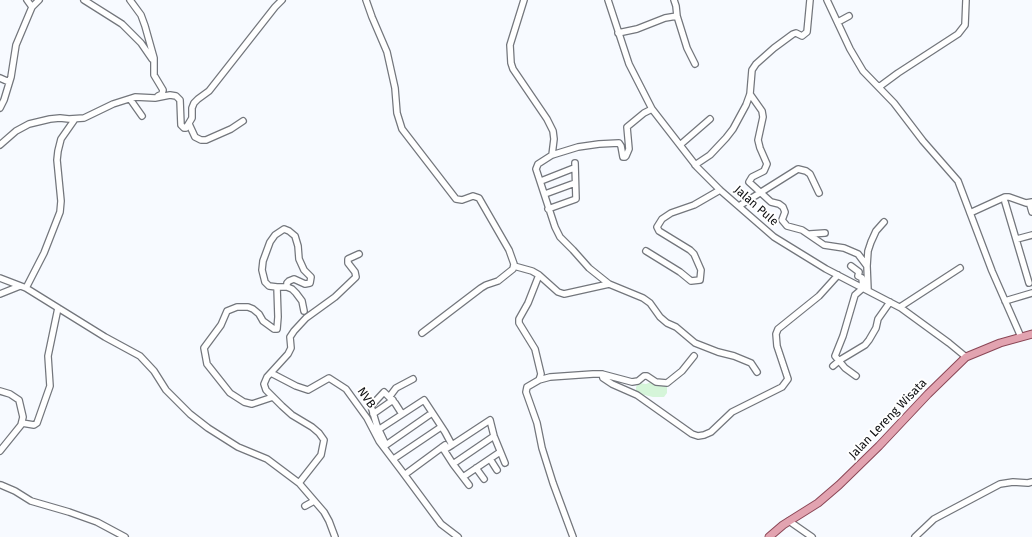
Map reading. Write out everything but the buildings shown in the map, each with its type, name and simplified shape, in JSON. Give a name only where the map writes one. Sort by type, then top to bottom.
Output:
[{"type":"main road","name":"Jalan Lereng Wisata","points":[[769,537],[789,521],[818,503],[839,485],[966,357],[1000,343],[1032,334]]},
{"type":"street","points":[[27,0],[32,7]]},
{"type":"street","points":[[0,108],[9,82],[16,45],[32,7],[39,0]]},
{"type":"street","points":[[84,0],[122,24],[141,43],[153,60]]},
{"type":"street","points":[[130,0],[141,15],[153,60],[154,75],[163,90],[162,94],[155,98]]},
{"type":"street","points":[[0,146],[16,131],[29,124],[50,119],[84,118],[113,104],[144,97],[155,98],[170,95],[176,96],[180,100],[182,127],[185,128],[192,118],[192,108],[194,103],[210,91],[282,0]]},
{"type":"street","points":[[366,0],[387,52],[395,88],[397,113],[402,129],[456,199],[462,200],[473,196],[479,198],[509,250],[514,266],[511,271],[498,281],[481,288],[433,323],[422,333]]},
{"type":"street","points":[[524,0],[510,45],[511,63],[513,69],[547,119],[553,131],[554,139],[552,155]]},
{"type":"street","name":"Jalan Pule","points":[[608,0],[629,64],[652,109],[695,165],[720,190],[774,237],[838,275],[900,308],[966,357]]},
{"type":"street","points":[[674,0],[677,16],[687,48],[695,64]]},
{"type":"street","points":[[695,165],[710,155],[726,138],[743,112],[750,94],[752,70],[762,57],[794,34],[796,33],[802,36],[806,32],[810,0]]},
{"type":"street","points":[[827,0],[850,49],[863,71],[894,103],[923,141],[958,181],[1005,301],[1021,337]]},
{"type":"street","points":[[879,88],[898,73],[958,34],[965,25],[966,0]]},
{"type":"street","points":[[618,33],[637,29],[665,18],[677,16]]},
{"type":"street","points":[[838,22],[849,16]]},
{"type":"street","points":[[0,78],[9,82]]},
{"type":"street","points":[[750,94],[762,111],[763,117],[758,132],[758,140],[767,164],[764,171],[749,180],[750,184],[772,203],[779,204],[783,207],[785,212],[782,220],[786,226],[800,229],[810,234],[824,245],[852,251],[858,254],[867,266]]},
{"type":"street","points":[[130,99],[142,116]]},
{"type":"street","points":[[652,109],[644,113],[627,127],[629,149],[625,157],[623,157],[619,143],[599,144],[578,147],[552,155],[538,164],[536,169],[555,227],[560,237],[574,250],[589,268],[609,284],[643,298],[650,303],[660,317],[667,323],[676,327],[695,343],[751,363],[757,372]]},
{"type":"street","points":[[0,294],[23,287],[44,253],[60,212],[61,201],[57,160],[58,151],[61,140],[75,119]]},
{"type":"street","points":[[680,145],[710,119]]},
{"type":"street","points":[[189,124],[196,137],[201,140],[206,140],[231,129],[243,121]]},
{"type":"street","points":[[541,181],[574,166],[576,199],[548,209]]},
{"type":"street","points":[[739,206],[798,169],[806,170],[810,174],[819,193]]},
{"type":"street","points":[[545,194],[575,183]]},
{"type":"street","points":[[646,251],[680,272],[691,281],[700,280],[701,270],[694,254],[659,231],[657,227],[662,219],[671,213],[694,205],[720,190]]},
{"type":"street","points":[[970,213],[1005,197],[1026,204],[1031,204],[1032,212]]},
{"type":"street","points":[[1005,202],[1029,283]]},
{"type":"street","points":[[865,289],[871,242],[876,231],[884,222]]},
{"type":"street","points":[[287,287],[287,283],[294,279],[305,284],[310,283],[311,277],[304,270],[299,259],[298,246],[295,236],[284,229],[275,235],[270,242],[263,261],[262,270],[265,282],[269,286],[287,287],[292,289],[302,301],[304,311]]},
{"type":"street","points":[[810,234],[825,233]]},
{"type":"street","points":[[1017,239],[1032,235]]},
{"type":"street","points":[[299,483],[321,455],[324,440],[319,433],[288,412],[272,397],[264,387],[265,381],[288,354],[291,348],[290,336],[298,326],[306,318],[335,297],[356,277],[356,274],[348,263],[348,259],[359,254]]},
{"type":"street","points":[[514,266],[532,271],[539,275],[558,292],[564,294],[609,284]]},
{"type":"street","points":[[851,266],[859,272],[858,276],[862,278],[865,289]]},
{"type":"street","points":[[900,308],[960,268]]},
{"type":"street","points":[[539,275],[528,303],[519,319],[519,323],[535,349],[542,374],[539,380]]},
{"type":"street","points":[[602,374],[603,378],[612,384],[637,394],[692,434],[698,436],[704,435],[711,432],[732,412],[782,388],[788,379],[777,346],[776,334],[778,329],[819,296],[838,275]]},
{"type":"street","points":[[0,278],[23,287],[104,337],[140,356],[154,372],[166,390],[181,406],[208,428],[238,446],[267,459],[299,483],[329,521],[335,537]]},
{"type":"street","points":[[272,397],[252,404],[244,402],[230,394],[208,364],[204,348],[221,325],[227,311],[237,307],[248,306],[253,309],[263,321],[274,329],[277,329],[277,287]]},
{"type":"street","points":[[856,376],[835,356],[843,336],[855,295],[865,289]]},
{"type":"street","points":[[1005,301],[1032,293]]},
{"type":"street","points":[[833,366],[853,351],[859,349],[869,340],[876,328],[878,319],[890,302]]},
{"type":"street","points":[[22,423],[34,425],[37,423],[50,386],[48,356],[58,308]]},
{"type":"street","points":[[573,537],[542,448],[537,423],[526,392],[528,386],[539,380],[569,375],[602,374],[632,382],[638,381],[644,376],[647,376],[656,382],[667,383],[682,371],[694,356]]},
{"type":"street","name":"NVB","points":[[271,373],[296,386],[308,390],[329,378],[346,389],[366,418],[379,441],[404,471]]},
{"type":"street","points":[[373,414],[391,398],[396,388],[413,379]]},
{"type":"street","points":[[0,391],[10,394],[19,400],[23,417],[22,423],[0,451]]},
{"type":"street","points":[[402,414],[391,398],[384,392],[371,406],[378,430],[410,483],[441,524],[458,537]]},
{"type":"street","points":[[378,430],[424,400],[451,443]]},
{"type":"street","points":[[386,444],[432,413]]},
{"type":"street","points":[[404,471],[490,420],[494,436],[505,463]]},
{"type":"street","points":[[395,458],[441,426]]},
{"type":"street","points":[[453,464],[494,436]]},
{"type":"street","points":[[443,449],[469,485]]},
{"type":"street","points":[[463,477],[500,452]]},
{"type":"street","points":[[490,459],[497,470]]},
{"type":"street","points":[[476,468],[484,479]]},
{"type":"street","points":[[915,537],[934,519],[1000,484],[1013,482],[1028,484],[1032,482]]},
{"type":"street","points":[[1,485],[15,491],[31,502],[69,512],[94,521],[125,537]]},
{"type":"street","points":[[305,506],[314,501]]},
{"type":"street","points":[[789,521],[812,537]]},
{"type":"green space","points":[[651,382],[662,383],[667,386],[667,393],[664,397],[653,397],[636,392],[636,387],[639,383],[646,384]]}]
